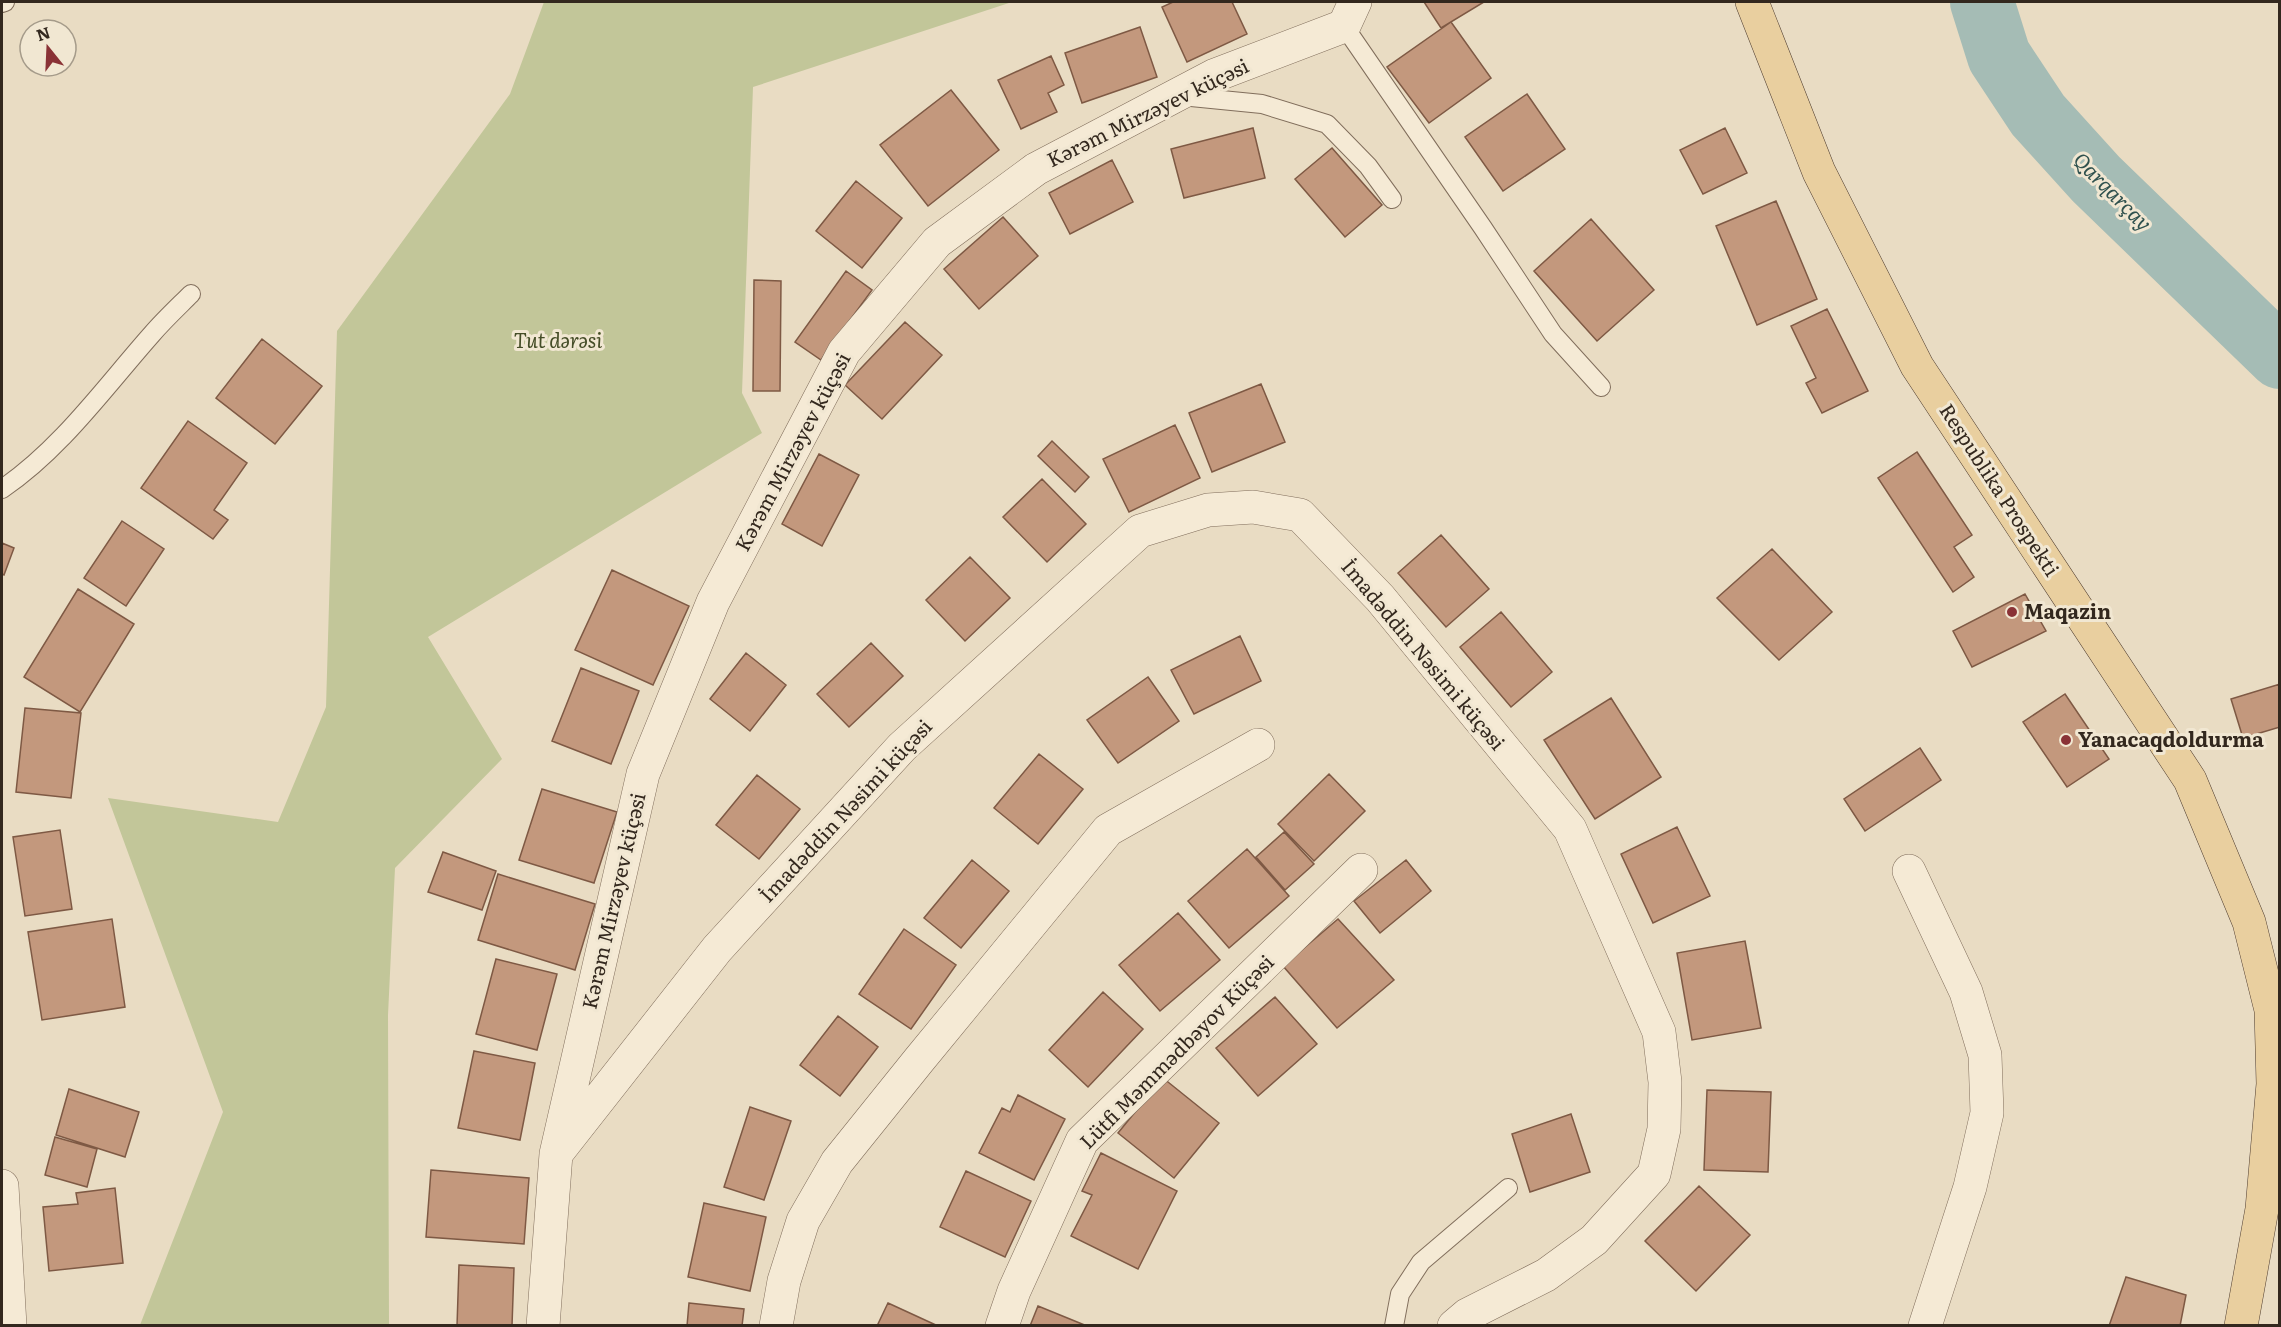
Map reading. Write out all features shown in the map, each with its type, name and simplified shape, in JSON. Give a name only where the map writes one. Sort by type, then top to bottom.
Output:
[{"type":"main road","name":"Respublika Prospekti","points":[[1752,2],[1819,172],[1917,366],[2190,780],[2249,922],[2271,1010],[2273,1084],[2262,1209],[2241,1326]]},
{"type":"street","name":"Kərəm Mirzəyev küçəsi","points":[[543,1326],[556,1154],[643,774],[713,602],[844,352],[937,242],[1036,169],[1213,76],[1349,14]]},
{"type":"street","name":"İmadəddin Nəsimi küçəsi","points":[[556,1154],[717,949],[902,747],[1140,531],[1208,510],[1253,507],[1300,515],[1380,598],[1570,829],[1659,1032],[1665,1082],[1664,1129],[1654,1174],[1594,1239],[1546,1275],[1467,1315],[1455,1326]]},
{"type":"street","points":[[776,1326],[784,1281],[803,1221],[837,1162],[1108,830],[1258,745]]},
{"type":"street","name":"Lütfi Məmmədbəyov Küçəsi","points":[[1002,1326],[1014,1291],[1082,1141],[1361,870]]},
{"type":"street","points":[[1909,871],[1966,992],[1985,1055],[1987,1113],[1970,1186],[1925,1326]]},
{"type":"street","points":[[2,1186],[10,1326]]},
{"type":"lane","points":[[1349,14],[1552,334],[1600,387]]},
{"type":"lane","points":[[1176,96],[1262,104],[1327,124],[1368,166],[1392,199]]},
{"type":"lane","points":[[2,489],[69,430],[154,332],[191,294]]},
{"type":"lane","points":[[1394,1326],[1400,1294],[1421,1262],[1456,1230],[1509,1188]]},
{"type":"green space","name":"Tut dərəsi","points":[[544,2],[1012,2],[753,87],[742,393],[762,433],[428,637],[502,759],[395,868],[388,1015],[389,1325],[140,1325],[223,1112],[108,798],[278,822],[326,707],[337,331],[510,94]]},
{"type":"building","points":[[1173,2],[1232,2],[1247,34],[1187,62],[1162,7]]},
{"type":"building","points":[[1424,2],[1484,2],[1441,28]]},
{"type":"building","points":[[1451,22],[1491,78],[1429,123],[1387,67]]},
{"type":"building","points":[[1140,27],[1157,77],[1082,103],[1065,53]]},
{"type":"building","points":[[1051,56],[1064,85],[1048,93],[1057,112],[1021,129],[998,80]]},
{"type":"building","points":[[951,90],[999,150],[928,206],[880,145]]},
{"type":"building","points":[[1527,94],[1565,149],[1503,191],[1465,137]]},
{"type":"building","points":[[1253,128],[1265,178],[1184,198],[1171,149]]},
{"type":"building","points":[[1725,128],[1747,173],[1703,194],[1680,150]]},
{"type":"building","points":[[1332,148],[1382,205],[1345,237],[1295,179]]},
{"type":"building","points":[[1112,160],[1133,202],[1070,234],[1049,193]]},
{"type":"building","points":[[856,181],[902,218],[862,268],[816,231]]},
{"type":"building","points":[[1776,201],[1817,299],[1757,325],[1716,226]]},
{"type":"building","points":[[1003,217],[1038,256],[979,309],[944,269]]},
{"type":"building","points":[[1591,219],[1654,290],[1597,341],[1534,271]]},
{"type":"building","points":[[846,271],[872,290],[821,360],[795,342]]},
{"type":"building","points":[[754,280],[781,281],[780,391],[753,391]]},
{"type":"building","points":[[1827,309],[1868,391],[1822,413],[1806,383],[1816,378],[1791,326]]},
{"type":"building","points":[[905,322],[942,355],[882,419],[845,385]]},
{"type":"building","points":[[262,339],[322,386],[275,444],[216,398]]},
{"type":"building","points":[[1261,384],[1285,442],[1212,472],[1189,413]]},
{"type":"building","points":[[188,421],[247,463],[214,510],[228,520],[213,539],[141,488]]},
{"type":"building","points":[[1175,425],[1200,478],[1129,512],[1103,459]]},
{"type":"building","points":[[1052,441],[1089,477],[1075,492],[1038,456]]},
{"type":"building","points":[[1917,452],[1972,535],[1954,547],[1974,577],[1953,592],[1878,478]]},
{"type":"building","points":[[819,454],[859,475],[822,546],[782,524]]},
{"type":"building","points":[[1042,479],[1086,524],[1047,562],[1003,517]]},
{"type":"building","points":[[122,521],[164,549],[126,606],[84,578]]},
{"type":"building","points":[[1441,535],[1489,589],[1446,627],[1398,573]]},
{"type":"building","points":[[2,543],[14,548],[4,575],[2,574]]},
{"type":"building","points":[[1772,549],[1832,612],[1779,660],[1717,598]]},
{"type":"building","points":[[970,557],[1010,598],[965,641],[926,600]]},
{"type":"building","points":[[612,570],[689,606],[653,685],[575,650]]},
{"type":"building","points":[[78,589],[134,624],[80,712],[24,677]]},
{"type":"building","name":"Maqazin","points":[[2025,594],[2046,631],[1972,667],[1953,631]]},
{"type":"building","points":[[1501,612],[1552,672],[1511,707],[1460,647]]},
{"type":"building","points":[[1240,636],[1261,681],[1194,714],[1171,670]]},
{"type":"building","points":[[871,643],[903,676],[849,727],[817,694]]},
{"type":"building","points":[[746,653],[786,685],[750,731],[710,699]]},
{"type":"building","points":[[581,668],[639,691],[611,764],[552,741]]},
{"type":"building","points":[[1148,677],[1179,721],[1118,763],[1087,720]]},
{"type":"building","points":[[2280,684],[2280,727],[2243,738],[2231,699]]},
{"type":"building","name":"Yanacaqdoldurma","points":[[2065,694],[2109,759],[2067,787],[2023,722]]},
{"type":"building","points":[[1611,698],[1661,777],[1595,819],[1544,740]]},
{"type":"building","points":[[25,708],[81,713],[71,798],[16,792]]},
{"type":"building","points":[[1920,748],[1941,780],[1865,831],[1844,799]]},
{"type":"building","points":[[1039,754],[1083,789],[1038,844],[994,808]]},
{"type":"building","points":[[1329,774],[1365,811],[1314,861],[1278,824]]},
{"type":"building","points":[[757,775],[800,809],[759,859],[716,825]]},
{"type":"building","points":[[542,789],[617,812],[594,883],[519,860]]},
{"type":"building","points":[[1677,827],[1710,896],[1653,923],[1621,854]]},
{"type":"building","points":[[60,830],[72,909],[25,916],[13,837]]},
{"type":"building","points":[[1284,832],[1314,864],[1285,890],[1256,857]]},
{"type":"building","points":[[1247,849],[1289,896],[1229,948],[1188,901]]},
{"type":"building","points":[[443,852],[496,871],[482,910],[428,892]]},
{"type":"building","points":[[972,860],[1009,891],[961,948],[924,918]]},
{"type":"building","points":[[1406,860],[1431,891],[1380,933],[1354,901]]},
{"type":"building","points":[[498,874],[595,904],[575,970],[478,940]]},
{"type":"building","points":[[1178,913],[1220,960],[1160,1011],[1119,965]]},
{"type":"building","points":[[112,919],[125,1007],[42,1020],[28,932]]},
{"type":"building","points":[[1338,919],[1394,980],[1337,1028],[1283,966]]},
{"type":"building","points":[[904,929],[956,965],[911,1029],[859,994]]},
{"type":"building","points":[[1745,941],[1761,1028],[1692,1040],[1677,953]]},
{"type":"building","points":[[496,959],[557,974],[537,1050],[476,1034]]},
{"type":"building","points":[[1103,992],[1143,1029],[1088,1087],[1049,1050]]},
{"type":"building","points":[[1275,997],[1317,1044],[1258,1096],[1216,1048]]},
{"type":"building","points":[[838,1016],[878,1047],[840,1096],[800,1065]]},
{"type":"building","points":[[474,1051],[535,1063],[520,1140],[458,1128]]},
{"type":"building","points":[[1163,1078],[1219,1123],[1174,1178],[1118,1133]]},
{"type":"building","points":[[69,1089],[139,1112],[125,1157],[56,1135]]},
{"type":"building","points":[[1707,1090],[1771,1092],[1768,1172],[1704,1170]]},
{"type":"building","points":[[1018,1095],[1065,1119],[1034,1180],[979,1153],[1002,1108],[1010,1112]]},
{"type":"building","points":[[750,1107],[791,1121],[764,1200],[724,1187]]},
{"type":"building","points":[[1571,1114],[1590,1172],[1530,1192],[1512,1134]]},
{"type":"building","points":[[55,1137],[97,1149],[87,1187],[45,1175]]},
{"type":"building","points":[[1101,1153],[1177,1191],[1138,1269],[1071,1236],[1092,1195],[1082,1191]]},
{"type":"building","points":[[431,1170],[529,1178],[524,1244],[426,1237]]},
{"type":"building","points":[[966,1171],[1031,1201],[1005,1257],[940,1227]]},
{"type":"building","points":[[1699,1186],[1750,1235],[1696,1291],[1645,1241]]},
{"type":"building","points":[[115,1188],[123,1263],[49,1271],[43,1207],[78,1204],[76,1193]]},
{"type":"building","points":[[704,1203],[766,1217],[750,1291],[688,1277]]},
{"type":"building","points":[[459,1265],[514,1268],[512,1326],[457,1326]]},
{"type":"building","points":[[2126,1277],[2186,1295],[2180,1326],[2109,1326]]},
{"type":"building","points":[[689,1303],[744,1309],[742,1326],[687,1326]]},
{"type":"building","points":[[888,1303],[938,1326],[877,1326]]},
{"type":"building","points":[[1038,1306],[1087,1326],[1030,1326]]},
{"type":"waterway","name":"Qarqarçay","points":[[1982,2],[1999,56],[2038,115],[2096,179],[2280,357]]},
{"type":"place","name":"Maqazin","points":[[2012,612]]},
{"type":"place","name":"Yanacaqdoldurma","points":[[2066,740]]}]
